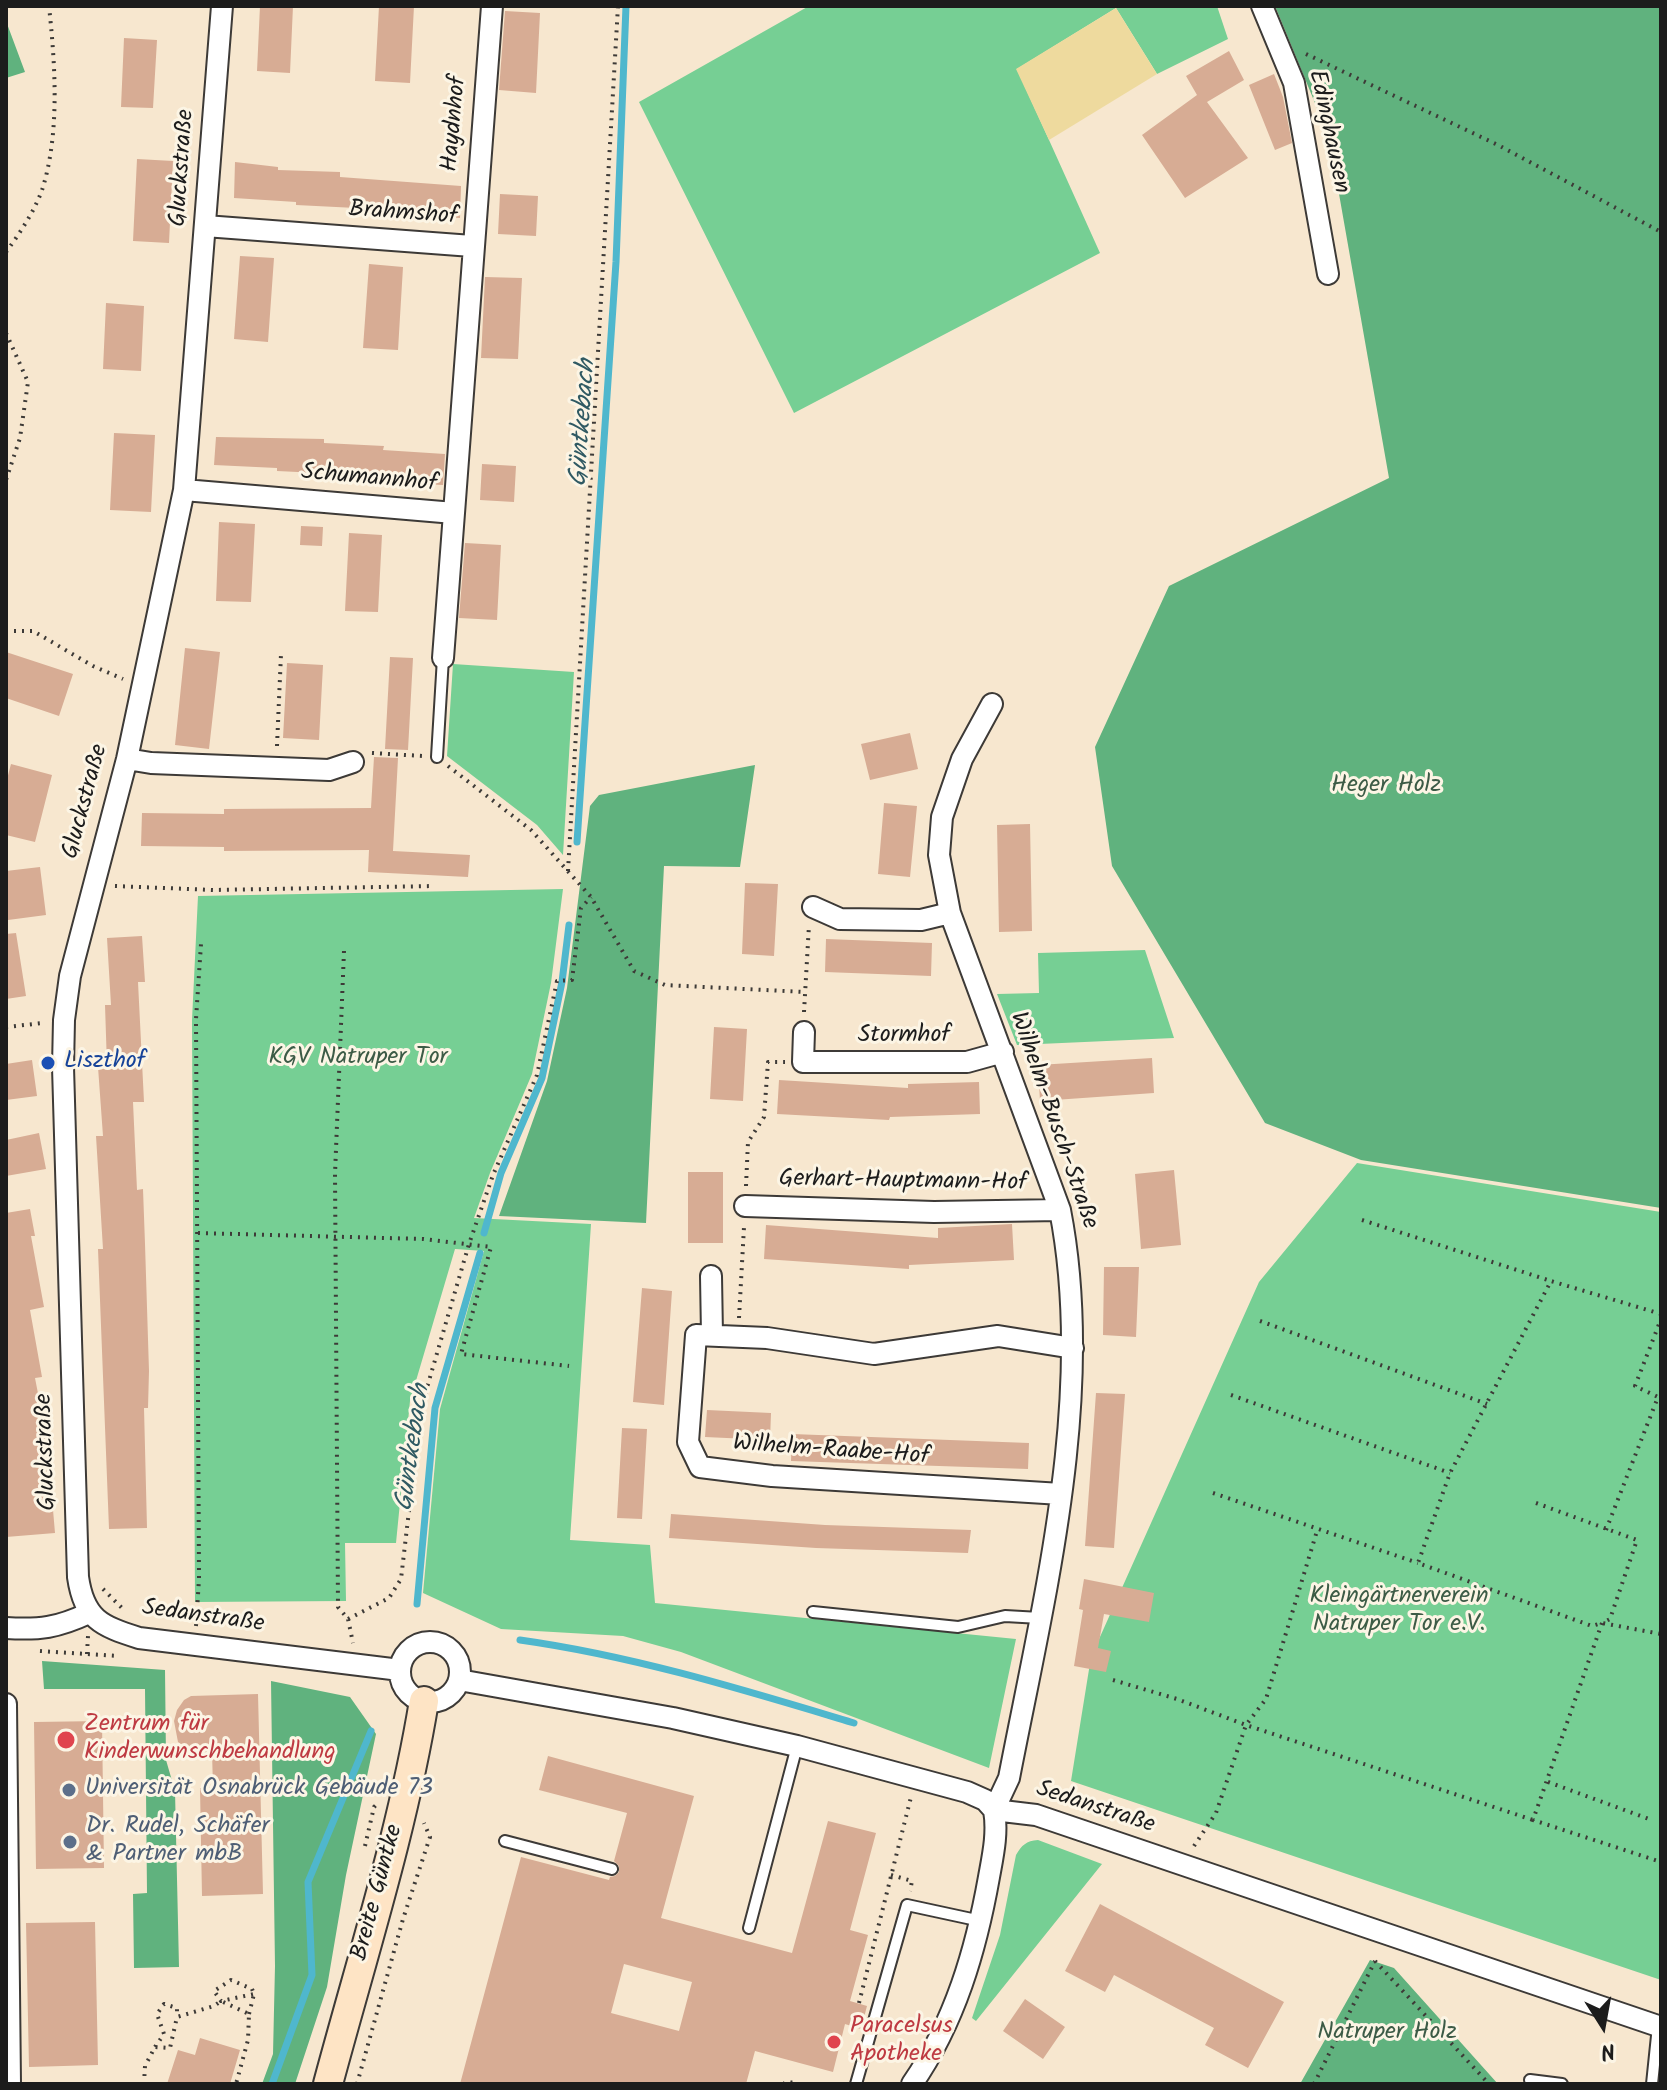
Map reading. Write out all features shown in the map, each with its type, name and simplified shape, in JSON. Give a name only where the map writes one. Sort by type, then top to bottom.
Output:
[{"type":"street","name":"Gluckstraße","points":[[89,1613],[81,1598],[77,1557],[64,1020],[70,976],[127,759],[184,490],[222,6]]},
{"type":"street","name":"Haydnhof","points":[[472,246],[492,6]]},
{"type":"street","name":"Edinghausen","points":[[1262,6],[1294,83],[1328,274]]},
{"type":"street","name":"Brahmshof","points":[[205,226],[472,246],[454,513]]},
{"type":"street","name":"Schumannhof","points":[[184,490],[454,513],[443,658]]},
{"type":"street","name":"Wilhelm-Busch-Straße","points":[[992,704],[962,759],[942,817],[939,855],[950,913],[1060,1210],[1069,1260],[1073,1348],[1061,1494],[1040,1618],[1009,1778],[994,1810]]},
{"type":"street","points":[[127,759],[151,763],[329,770],[353,762]]},
{"type":"street","points":[[813,907],[840,919],[921,920],[950,913]]},
{"type":"street","points":[[803,1062],[804,1032]]},
{"type":"street","name":"Stormhof","points":[[803,1062],[967,1062],[1003,1052]]},
{"type":"street","name":"Gerhart-Hauptmann-Hof","points":[[745,1206],[934,1212],[1060,1210]]},
{"type":"street","points":[[711,1276],[712,1335],[767,1338],[874,1354],[998,1336],[1073,1348]]},
{"type":"street","name":"Wilhelm-Raabe-Hof","points":[[712,1335],[696,1335],[688,1442],[700,1467],[772,1476],[1061,1494]]},
{"type":"street","points":[[6,1628],[41,1630],[89,1613]]},
{"type":"street","name":"Sedanstraße","points":[[89,1613],[110,1629],[139,1638],[400,1670]]},
{"type":"street","points":[[434,1642],[447,1647],[454,1654],[460,1667],[459,1680],[447,1696],[424,1701],[410,1694],[402,1683],[400,1670],[410,1649],[419,1643],[434,1642]]},
{"type":"street","name":"Sedanstraße","points":[[459,1680],[673,1718],[797,1746],[967,1792],[985,1800],[994,1810],[1036,1815],[1659,2027]]},
{"type":"street","name":"Breite Güntke","points":[[328,2084],[393,1845],[424,1701]]},
{"type":"street","points":[[6,1704],[10,2084]]},
{"type":"street","points":[[912,2084],[941,2037],[964,1982],[981,1921],[996,1837],[994,1810]]},
{"type":"lane","points":[[437,757],[443,658]]},
{"type":"lane","points":[[813,1612],[958,1627],[1005,1616],[1040,1618]]},
{"type":"lane","points":[[749,1928],[797,1746]]},
{"type":"lane","points":[[505,1841],[612,1869]]},
{"type":"lane","points":[[856,2084],[907,1905],[981,1921]]},
{"type":"lane","name":"Sedanstraße","points":[[1652,2084],[1659,2027]]},
{"type":"lane","points":[[1530,2080],[1562,2084]]},
{"type":"path","points":[[6,252],[43,188],[52,137],[49,6]]},
{"type":"path","points":[[568,871],[618,6]]},
{"type":"path","points":[[1276,40],[1498,145],[1661,232]]},
{"type":"path","points":[[6,333],[28,382],[20,438],[6,480]]},
{"type":"path","points":[[6,631],[33,631],[93,666],[142,687]]},
{"type":"path","points":[[276,769],[281,654]]},
{"type":"path","points":[[353,762],[372,753],[437,757],[531,830],[591,897],[634,971],[665,985],[805,992],[807,937],[813,907]]},
{"type":"path","points":[[92,884],[213,890],[434,886]]},
{"type":"path","points":[[348,1619],[389,1598],[401,1579],[421,1408],[469,1244],[493,1175],[537,1075],[557,981],[572,980],[581,908],[591,897]]},
{"type":"path","points":[[196,1644],[199,1579],[196,1019],[201,944]]},
{"type":"path","points":[[344,951],[335,1174],[338,1607],[348,1619],[353,1643]]},
{"type":"path","points":[[6,1027],[64,1020]]},
{"type":"path","points":[[739,1337],[748,1142],[764,1117],[768,1062],[803,1062]]},
{"type":"path","points":[[1362,1220],[1661,1316],[1635,1386],[1658,1397],[1606,1530]]},
{"type":"path","points":[[198,1233],[423,1239],[491,1247],[461,1354],[569,1366]]},
{"type":"path","points":[[1418,1563],[1450,1473],[1551,1281]]},
{"type":"path","points":[[1260,1321],[1487,1404]]},
{"type":"path","points":[[1231,1395],[1450,1473]]},
{"type":"path","points":[[1213,1493],[1592,1626],[1610,1619],[1637,1540],[1536,1503]]},
{"type":"path","points":[[1182,1865],[1216,1813],[1246,1725],[1266,1699],[1317,1531]]},
{"type":"path","points":[[1602,1623],[1661,1634]]},
{"type":"path","points":[[1533,1820],[1602,1623]]},
{"type":"path","points":[[33,1651],[87,1654]]},
{"type":"path","points":[[1113,1680],[1658,1861]]},
{"type":"path","points":[[859,2003],[916,1779]]},
{"type":"path","points":[[1548,1782],[1649,1819]]},
{"type":"path","points":[[357,2084],[403,1919],[430,1837]]},
{"type":"path","points":[[891,1875],[912,1881],[907,1905]]},
{"type":"path","points":[[1314,2084],[1375,1961],[1489,2084]]},
{"type":"path","points":[[236,2084],[248,2040],[254,1994],[252,1989],[231,1980],[214,1991],[221,2001],[249,2014]]},
{"type":"path","points":[[177,2017],[221,2001],[254,1994]]},
{"type":"path","points":[[144,2084],[145,2066],[155,2047],[164,2034],[157,2014],[164,2004],[177,2008],[170,2048],[155,2047]]},
{"type":"path","points":[[874,2019],[941,2037]]},
{"type":"path","points":[[784,2084],[786,2081],[797,2084]]},
{"type":"green space","points":[[809,6],[1217,6],[1228,39],[1157,74],[1116,8],[1017,69],[1100,253],[794,413],[639,102]]},
{"type":"green space","name":"Heger Holz","points":[[1275,6],[1661,6],[1661,1208],[1361,1160],[1265,1123],[1112,866],[1095,747],[1169,586],[1389,478],[1329,137]]},
{"type":"green space","points":[[6,21],[25,72],[6,78]]},
{"type":"green space","points":[[453,664],[574,672],[563,855],[537,825],[447,756]]},
{"type":"green space","points":[[755,765],[740,867],[664,866],[646,1223],[499,1216],[547,1081],[567,988],[590,806],[599,795]]},
{"type":"green space","name":"KGV Natruper Tor","points":[[563,889],[551,983],[532,1074],[474,1218],[591,1224],[570,1540],[650,1545],[655,1603],[1016,1639],[989,1768],[681,1652],[623,1636],[501,1629],[423,1593],[440,1409],[484,1251],[455,1249],[410,1401],[396,1543],[345,1543],[346,1601],[195,1602],[192,1020],[198,896]]},
{"type":"green space","points":[[1145,950],[1174,1038],[1017,1045],[997,994],[1039,993],[1038,953]]},
{"type":"green space","name":"Kleingärtnerverein Natruper Tor e.V.","points":[[1357,1163],[1661,1212],[1661,1980],[1071,1781],[1091,1657],[1259,1282]]},
{"type":"green space","points":[[42,1661],[165,1670],[166,1760],[175,1791],[179,1967],[134,1968],[133,1894],[147,1893],[145,1689],[44,1689]]},
{"type":"green space","points":[[271,1681],[350,1697],[376,1734],[346,1875],[327,1987],[295,2084],[262,2084],[273,2054],[275,1966]]},
{"type":"green space","points":[[1038,1840],[1102,1864],[976,2021],[972,2018],[1000,1935],[1016,1855],[1025,1844]]},
{"type":"green space","name":"Natruper Holz","points":[[1370,1960],[1394,1968],[1498,2084],[1300,2084]]},
{"type":"sand","points":[[1116,8],[1157,74],[1049,140],[1016,69]]},
{"type":"building","points":[[260,6],[293,6],[290,73],[257,71]]},
{"type":"building","points":[[379,6],[414,6],[410,83],[375,81]]},
{"type":"building","points":[[505,11],[540,13],[536,93],[499,90]]},
{"type":"building","points":[[124,38],[157,40],[153,108],[121,107]]},
{"type":"building","points":[[1229,51],[1244,80],[1207,102],[1248,158],[1185,198],[1142,135],[1197,95],[1186,76]]},
{"type":"building","points":[[1274,74],[1283,97],[1292,143],[1275,150],[1249,85]]},
{"type":"building","points":[[137,159],[173,161],[169,243],[133,241]]},
{"type":"building","points":[[235,162],[278,167],[278,170],[340,172],[340,177],[461,186],[460,218],[416,216],[416,211],[296,205],[296,202],[234,198]]},
{"type":"building","points":[[500,194],[538,196],[536,236],[498,234]]},
{"type":"building","points":[[240,256],[274,258],[268,342],[234,339]]},
{"type":"building","points":[[369,264],[403,267],[398,350],[363,348]]},
{"type":"building","points":[[485,277],[522,278],[518,359],[481,358]]},
{"type":"building","points":[[106,303],[144,306],[141,371],[103,369]]},
{"type":"building","points":[[114,433],[155,435],[151,512],[110,510]]},
{"type":"building","points":[[216,437],[324,439],[324,443],[384,446],[383,450],[445,454],[443,485],[401,483],[401,479],[277,471],[277,468],[214,465]]},
{"type":"building","points":[[482,464],[516,466],[514,502],[480,500]]},
{"type":"building","points":[[219,522],[255,524],[251,602],[216,601]]},
{"type":"building","points":[[301,526],[323,527],[322,546],[300,545]]},
{"type":"building","points":[[349,533],[382,535],[378,612],[345,611]]},
{"type":"building","points":[[465,543],[501,545],[497,620],[459,618]]},
{"type":"building","points":[[185,648],[220,652],[209,749],[175,745]]},
{"type":"building","points":[[6,652],[73,674],[59,716],[6,698]]},
{"type":"building","points":[[390,657],[413,658],[408,750],[385,749]]},
{"type":"building","points":[[287,663],[323,665],[319,740],[283,738]]},
{"type":"building","points":[[910,733],[918,769],[870,780],[861,744]]},
{"type":"building","points":[[374,757],[398,758],[393,851],[470,855],[468,877],[368,872],[369,850],[224,851],[224,847],[141,846],[142,813],[224,814],[224,809],[371,808]]},
{"type":"building","points":[[11,764],[52,775],[35,842],[6,835],[6,783]]},
{"type":"building","points":[[884,803],[917,806],[910,877],[878,874]]},
{"type":"building","points":[[1030,824],[1032,931],[999,932],[997,825]]},
{"type":"building","points":[[40,867],[46,915],[8,920],[6,871]]},
{"type":"building","points":[[745,883],[778,884],[774,956],[742,954]]},
{"type":"building","points":[[16,933],[26,996],[6,999],[6,934]]},
{"type":"building","points":[[142,936],[145,982],[138,982],[144,1102],[133,1102],[137,1190],[143,1189],[145,1244],[149,1371],[148,1408],[144,1408],[147,1528],[109,1529],[98,1249],[103,1249],[96,1136],[103,1136],[98,1067],[107,1066],[105,1005],[111,1005],[107,938]]},
{"type":"building","points":[[826,939],[932,943],[931,976],[825,972]]},
{"type":"building","points":[[714,1027],[747,1029],[743,1101],[710,1099]]},
{"type":"building","points":[[1152,1058],[1154,1093],[1040,1101],[1038,1065]]},
{"type":"building","points":[[32,1060],[37,1096],[6,1100],[6,1064]]},
{"type":"building","points":[[779,1080],[908,1088],[908,1084],[979,1082],[980,1114],[890,1117],[889,1120],[777,1114]]},
{"type":"building","points":[[39,1133],[46,1169],[6,1176],[6,1140]]},
{"type":"building","points":[[1174,1170],[1181,1245],[1141,1249],[1135,1174]]},
{"type":"building","points":[[688,1172],[723,1172],[723,1243],[688,1243]]},
{"type":"building","points":[[30,1209],[35,1236],[31,1236],[44,1307],[30,1310],[42,1377],[35,1378],[47,1440],[55,1533],[6,1537],[6,1213]]},
{"type":"building","points":[[1012,1224],[1014,1260],[909,1265],[909,1269],[764,1259],[766,1225],[938,1238],[938,1228]]},
{"type":"building","points":[[1104,1267],[1139,1267],[1136,1337],[1103,1335]]},
{"type":"building","points":[[642,1288],[672,1291],[664,1405],[633,1402]]},
{"type":"building","points":[[1096,1393],[1125,1394],[1114,1548],[1085,1546]]},
{"type":"building","points":[[707,1410],[771,1413],[770,1440],[705,1437]]},
{"type":"building","points":[[622,1428],[647,1429],[642,1519],[617,1518]]},
{"type":"building","points":[[792,1434],[1029,1443],[1028,1469],[791,1461]]},
{"type":"building","points":[[671,1514],[825,1525],[971,1530],[968,1553],[816,1548],[669,1538]]},
{"type":"building","points":[[1084,1579],[1154,1593],[1149,1622],[1104,1614],[1098,1648],[1111,1651],[1106,1672],[1074,1666],[1083,1610],[1079,1609]]},
{"type":"building","points":[[258,1694],[263,1894],[202,1896],[200,1788],[213,1787],[212,1752],[194,1753],[178,1742],[174,1721],[177,1710],[191,1696]]},
{"type":"building","points":[[102,1721],[104,1868],[36,1869],[34,1722]]},
{"type":"building","points":[[548,1756],[694,1796],[661,1918],[792,1953],[828,1821],[876,1833],[850,1930],[868,1935],[850,2001],[867,2006],[861,2029],[845,2024],[833,2072],[755,2051],[746,2084],[460,2084],[521,1857],[609,1880],[619,1872],[619,1866],[614,1861],[627,1813],[539,1790]],"holes":[[[624,1964],[692,1982],[679,2031],[611,2013]]]},
{"type":"building","points":[[1100,1904],[1284,2002],[1248,2068],[1205,2045],[1214,2028],[1114,1975],[1105,1992],[1065,1971]]},
{"type":"building","points":[[95,1922],[98,2065],[29,2067],[26,1923]]},
{"type":"building","points":[[1025,1999],[1065,2027],[1043,2059],[1003,2031]]},
{"type":"building","points":[[200,2038],[240,2050],[230,2084],[167,2084],[178,2050],[195,2055]]},
{"type":"waterway","name":"Güntkebach","points":[[577,842],[616,262],[626,6]]},
{"type":"waterway","name":"Güntkebach","points":[[484,1233],[501,1173],[542,1078],[562,982],[569,925]]},
{"type":"waterway","name":"Güntkebach","points":[[417,1604],[435,1408],[480,1253]]},
{"type":"waterway","points":[[520,1640],[647,1665],[854,1723]]},
{"type":"waterway","name":"Güntkebach","points":[[272,2084],[312,1975],[308,1882],[371,1731]]},
{"type":"place","name":"Liszthof","points":[[48,1063]]},
{"type":"place","name":"Zentrum für Kinderwunschbehandlung","points":[[66,1740]]},
{"type":"place","name":"Universität Osnabrück Gebäude 73","points":[[69,1790]]},
{"type":"place","name":"Dr. Rudel, Schäfer & Partner mbB","points":[[70,1842]]},
{"type":"place","name":"Paracelsus Apotheke","points":[[834,2042]]}]
